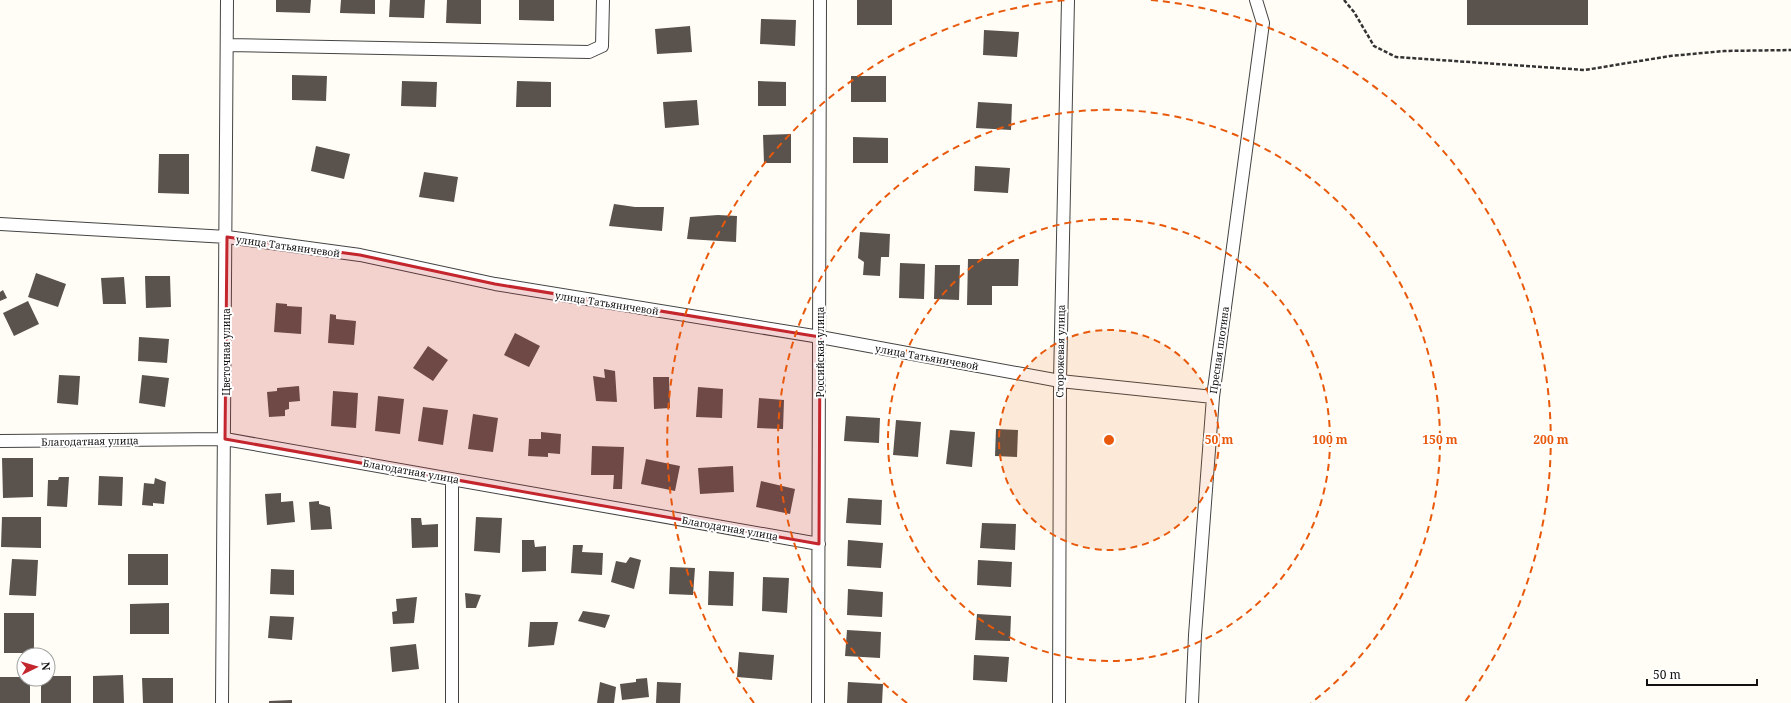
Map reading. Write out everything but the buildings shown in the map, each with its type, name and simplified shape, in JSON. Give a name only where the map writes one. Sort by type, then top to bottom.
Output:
[{"type":"street","name":"Цветочная улица","points":[[222,703],[228,0]]},
{"type":"street","points":[[227,45],[589,52],[602,46],[603,0]]},
{"type":"street","name":"Российская улица","points":[[818,703],[820,0]]},
{"type":"street","name":"Сторожевая улица","points":[[1059,703],[1060,381],[1068,0]]},
{"type":"street","name":"Пресная плотина","points":[[1192,703],[1195,635],[1213,397],[1263,23],[1256,0]]},
{"type":"street","name":"улица Татьяничевой","points":[[0,224],[226,237],[360,256],[495,284],[820,337],[1060,381],[1213,397]]},
{"type":"street","name":"Благодатная улица","points":[[0,441],[225,439],[819,544]]},
{"type":"street","points":[[452,478],[452,703]]},
{"type":"path","points":[[1344,0],[1354,12],[1374,46],[1396,57],[1585,70],[1670,56],[1724,51],[1791,50]]},
{"type":"highlighted area","points":[[227,237],[360,255],[495,284],[820,337],[819,544],[225,439]]}]
